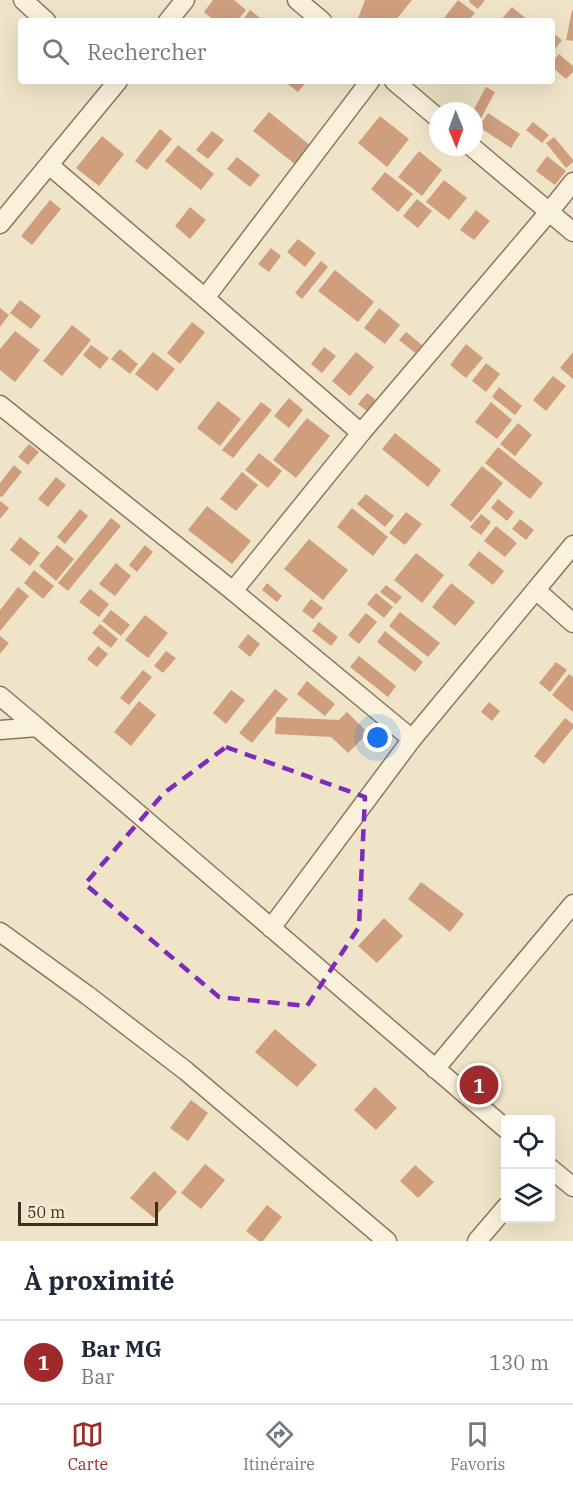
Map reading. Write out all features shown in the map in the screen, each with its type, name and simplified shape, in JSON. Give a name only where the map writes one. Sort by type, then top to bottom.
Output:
[{"type":"street","points":[[23,0],[43,18]]},
{"type":"street","points":[[170,18],[185,0]]},
{"type":"street","points":[[297,0],[318,18]]},
{"type":"street","points":[[0,224],[114,84]]},
{"type":"street","points":[[205,298],[368,84]]},
{"type":"street","points":[[398,84],[429,110]]},
{"type":"street","points":[[483,156],[573,232]]},
{"type":"street","points":[[49,165],[361,433]]},
{"type":"street","points":[[233,591],[361,433],[573,182]]},
{"type":"street","points":[[0,405],[233,591],[412,739]]},
{"type":"street","points":[[271,928],[412,739],[573,545]]},
{"type":"street","points":[[536,590],[573,623]]},
{"type":"street","points":[[0,696],[501,1125]]},
{"type":"street","points":[[0,730],[37,727]]},
{"type":"street","points":[[435,1069],[573,904]]},
{"type":"street","points":[[0,932],[186,1071],[387,1241]]},
{"type":"street","points":[[551,1169],[573,1187]]},
{"type":"street","points":[[477,1241],[501,1213]]},
{"type":"highlighted area","points":[[226,747],[365,797],[359,927],[307,1006],[219,997],[85,884],[164,793]]},
{"type":"building","points":[[213,0],[234,0],[246,10],[239,18],[211,18],[204,12]]},
{"type":"building","points":[[365,0],[412,0],[397,18],[358,18]]},
{"type":"building","points":[[458,0],[475,13],[471,18],[444,18]]},
{"type":"building","points":[[470,0],[485,0],[478,9],[469,2]]},
{"type":"building","points":[[512,7],[525,18],[503,18]]},
{"type":"building","points":[[250,10],[260,18],[244,18]]},
{"type":"building","points":[[573,10],[573,41],[566,40]]},
{"type":"building","points":[[555,34],[562,40],[555,49]]},
{"type":"building","points":[[559,54],[573,66],[573,72],[566,79],[555,70],[555,59]]},
{"type":"building","points":[[288,84],[305,84],[298,92]]},
{"type":"building","points":[[486,87],[495,92],[483,114],[483,102],[478,102]]},
{"type":"building","points":[[269,112],[311,146],[296,165],[253,131]]},
{"type":"building","points":[[488,113],[520,134],[511,148],[483,130],[483,121]]},
{"type":"building","points":[[380,116],[409,139],[387,167],[358,143]]},
{"type":"building","points":[[533,122],[549,135],[542,143],[526,130]]},
{"type":"building","points":[[160,129],[172,139],[147,170],[135,161]]},
{"type":"building","points":[[212,131],[224,140],[208,159],[196,150]]},
{"type":"building","points":[[102,136],[124,154],[99,186],[76,168]]},
{"type":"building","points":[[554,137],[573,160],[566,168],[546,143]]},
{"type":"building","points":[[178,145],[214,174],[201,190],[165,161]]},
{"type":"building","points":[[419,151],[442,170],[422,196],[398,177]]},
{"type":"building","points":[[547,156],[566,171],[555,185],[536,171]]},
{"type":"building","points":[[237,157],[260,175],[250,187],[227,169]]},
{"type":"building","points":[[385,172],[413,194],[398,212],[371,189]]},
{"type":"building","points":[[444,180],[467,198],[449,220],[426,202]]},
{"type":"building","points":[[417,199],[432,211],[418,228],[403,216]]},
{"type":"building","points":[[50,200],[61,209],[32,245],[21,236]]},
{"type":"building","points":[[190,207],[206,220],[190,239],[175,226]]},
{"type":"building","points":[[476,210],[490,221],[474,240],[460,230]]},
{"type":"building","points":[[298,239],[316,253],[305,267],[287,252]]},
{"type":"building","points":[[271,248],[281,256],[269,272],[258,264]]},
{"type":"building","points":[[321,261],[328,267],[302,299],[295,293]]},
{"type":"building","points":[[335,270],[374,302],[358,322],[318,291]]},
{"type":"building","points":[[20,300],[41,316],[31,329],[10,313]]},
{"type":"building","points":[[0,308],[9,315],[0,327]]},
{"type":"building","points":[[379,308],[400,325],[385,344],[364,328]]},
{"type":"building","points":[[192,322],[205,332],[180,364],[167,353]]},
{"type":"building","points":[[72,325],[91,340],[62,376],[43,361]]},
{"type":"building","points":[[15,331],[40,350],[15,382],[0,370],[0,349]]},
{"type":"building","points":[[406,332],[422,345],[415,353],[399,340]]},
{"type":"building","points":[[466,344],[483,358],[466,378],[450,365]]},
{"type":"building","points":[[91,345],[109,358],[100,369],[83,355]]},
{"type":"building","points":[[324,347],[336,356],[322,373],[311,364]]},
{"type":"building","points":[[120,349],[138,364],[130,374],[111,359]]},
{"type":"building","points":[[153,352],[175,369],[157,391],[135,374]]},
{"type":"building","points":[[356,352],[374,367],[350,396],[332,381]]},
{"type":"building","points":[[573,352],[573,379],[560,368]]},
{"type":"building","points":[[486,363],[500,374],[486,392],[472,381]]},
{"type":"building","points":[[553,376],[566,386],[546,411],[533,400]]},
{"type":"building","points":[[499,387],[522,406],[515,415],[492,397]]},
{"type":"building","points":[[367,393],[376,400],[367,411],[358,404]]},
{"type":"building","points":[[289,398],[303,410],[289,428],[274,416]]},
{"type":"building","points":[[218,401],[241,419],[220,446],[197,428]]},
{"type":"building","points":[[261,402],[272,410],[233,458],[222,450]]},
{"type":"building","points":[[491,402],[512,420],[497,439],[475,422]]},
{"type":"building","points":[[307,418],[330,436],[296,478],[273,460]]},
{"type":"building","points":[[518,423],[532,435],[515,456],[500,444]]},
{"type":"building","points":[[395,433],[441,470],[428,487],[382,449]]},
{"type":"building","points":[[29,444],[39,452],[28,465],[18,457]]},
{"type":"building","points":[[498,447],[543,483],[530,499],[485,463]]},
{"type":"building","points":[[259,453],[282,471],[268,488],[245,470]]},
{"type":"building","points":[[14,465],[22,472],[2,497],[0,496],[0,483]]},
{"type":"building","points":[[482,466],[503,483],[471,522],[450,505]]},
{"type":"building","points":[[242,472],[258,485],[236,511],[220,499]]},
{"type":"building","points":[[56,477],[66,485],[48,507],[38,499]]},
{"type":"building","points":[[366,494],[394,516],[385,527],[357,504]]},
{"type":"building","points":[[498,499],[514,512],[507,521],[491,508]]},
{"type":"building","points":[[0,501],[9,508],[0,519]]},
{"type":"building","points":[[207,506],[251,541],[232,564],[188,530]]},
{"type":"building","points":[[352,508],[388,537],[373,556],[337,527]]},
{"type":"building","points":[[80,509],[88,516],[65,544],[57,537]]},
{"type":"building","points":[[406,512],[422,524],[405,545],[389,533]]},
{"type":"building","points":[[481,514],[491,522],[481,535],[470,527]]},
{"type":"building","points":[[111,518],[121,526],[68,591],[58,583]]},
{"type":"building","points":[[520,519],[534,530],[526,540],[512,529]]},
{"type":"building","points":[[496,526],[517,543],[505,557],[484,541]]},
{"type":"building","points":[[20,537],[40,553],[30,566],[10,550]]},
{"type":"building","points":[[309,539],[348,570],[323,600],[284,569]]},
{"type":"building","points":[[57,545],[74,559],[56,581],[39,566]]},
{"type":"building","points":[[145,545],[153,552],[137,572],[129,565]]},
{"type":"building","points":[[479,551],[504,571],[493,585],[468,565]]},
{"type":"building","points":[[416,553],[444,575],[422,603],[394,580]]},
{"type":"building","points":[[116,563],[131,576],[115,596],[99,584]]},
{"type":"building","points":[[34,570],[54,586],[43,599],[24,583]]},
{"type":"building","points":[[267,583],[282,596],[277,602],[262,590]]},
{"type":"building","points":[[451,583],[475,602],[455,626],[432,607]]},
{"type":"building","points":[[386,585],[402,597],[396,604],[380,592]]},
{"type":"building","points":[[18,587],[29,596],[0,631],[0,610]]},
{"type":"building","points":[[90,589],[109,604],[99,617],[79,602]]},
{"type":"building","points":[[376,593],[393,607],[384,618],[367,604]]},
{"type":"building","points":[[311,599],[323,608],[313,619],[302,611]]},
{"type":"building","points":[[111,610],[130,625],[121,636],[102,621]]},
{"type":"building","points":[[400,612],[440,643],[428,657],[389,626]]},
{"type":"building","points":[[366,613],[377,622],[359,644],[348,635]]},
{"type":"building","points":[[145,615],[168,633],[148,658],[125,640]]},
{"type":"building","points":[[319,622],[338,637],[331,646],[312,631]]},
{"type":"building","points":[[100,624],[118,639],[111,648],[92,633]]},
{"type":"building","points":[[385,631],[423,662],[415,672],[377,642]]},
{"type":"building","points":[[248,634],[260,644],[250,657],[238,647]]},
{"type":"building","points":[[0,636],[9,643],[0,654]]},
{"type":"building","points":[[98,646],[108,654],[97,667],[87,659]]},
{"type":"building","points":[[166,651],[176,658],[163,673],[154,666]]},
{"type":"building","points":[[359,656],[396,686],[388,697],[350,667]]},
{"type":"building","points":[[556,662],[567,670],[550,692],[539,683]]},
{"type":"building","points":[[143,670],[152,677],[129,705],[120,698]]},
{"type":"building","points":[[569,674],[573,677],[573,712],[552,695]]},
{"type":"building","points":[[307,681],[335,704],[325,716],[297,694]]},
{"type":"building","points":[[275,689],[288,699],[252,743],[239,733]]},
{"type":"building","points":[[231,690],[245,700],[226,724],[213,713]]},
{"type":"building","points":[[139,701],[156,715],[131,746],[114,732]]},
{"type":"building","points":[[489,702],[500,711],[492,721],[481,712]]},
{"type":"building","points":[[347,712],[368,733],[348,753],[331,737],[275,734],[276,717],[339,720]]},
{"type":"building","points":[[565,718],[573,724],[573,728],[544,764],[534,756]]},
{"type":"building","points":[[421,882],[464,914],[450,932],[408,899]]},
{"type":"building","points":[[384,918],[403,936],[377,963],[358,946]]},
{"type":"building","points":[[275,1029],[317,1065],[297,1087],[255,1052]]},
{"type":"building","points":[[375,1087],[397,1108],[376,1130],[354,1110]]},
{"type":"building","points":[[191,1100],[208,1113],[188,1141],[170,1128]]},
{"type":"building","points":[[205,1164],[225,1180],[201,1209],[181,1193]]},
{"type":"building","points":[[415,1165],[434,1182],[418,1198],[400,1181]]},
{"type":"building","points":[[154,1171],[177,1192],[154,1218],[130,1198]]},
{"type":"building","points":[[267,1205],[282,1217],[263,1241],[259,1241],[246,1231]]},
{"type":"place","name":"Bar MG","points":[[479,1085]]}]
